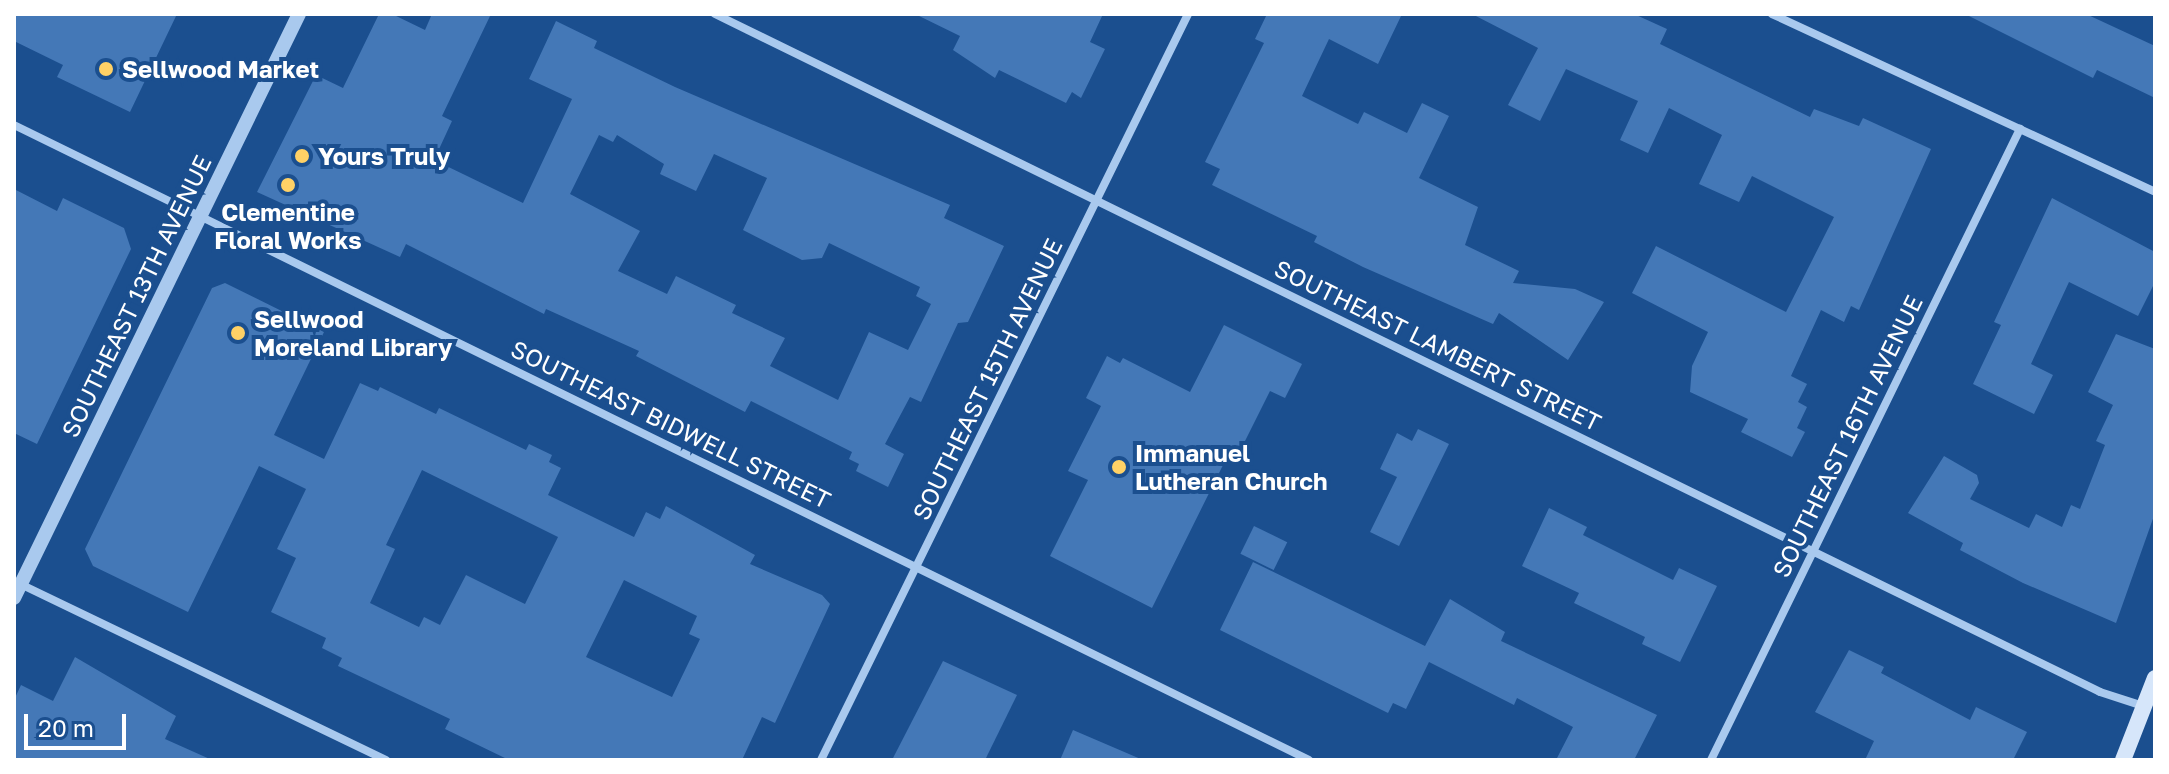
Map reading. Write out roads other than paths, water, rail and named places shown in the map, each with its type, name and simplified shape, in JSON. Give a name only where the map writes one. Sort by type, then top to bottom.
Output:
[{"type":"main road","points":[[2123,760],[2155,678]]},
{"type":"street","name":"SOUTHEAST 13TH AVENUE","points":[[16,588],[299,14]]},
{"type":"street","name":"SOUTHEAST LAMBERT STREET","points":[[715,14],[1098,199],[1812,553],[2100,692],[2144,706]]},
{"type":"street","name":"SOUTHEAST 15TH AVENUE","points":[[821,760],[1188,14]]},
{"type":"street","points":[[1772,14],[2155,192]]},
{"type":"street","name":"SOUTHEAST BIDWELL STREET","points":[[14,125],[1309,760]]},
{"type":"street","name":"SOUTHEAST 16TH AVENUE","points":[[1711,760],[2020,129]]},
{"type":"street","points":[[16,588],[386,760]]},
{"type":"place","name":"Sellwood Market","points":[[106,69]]},
{"type":"place","name":"Yours Truly","points":[[302,156]]},
{"type":"place","name":"Clementine Floral Works","points":[[288,185]]},
{"type":"place","name":"Sellwood Moreland Library","points":[[238,333]]},
{"type":"place","name":"Immanuel Lutheran Church","points":[[1119,467]]}]
